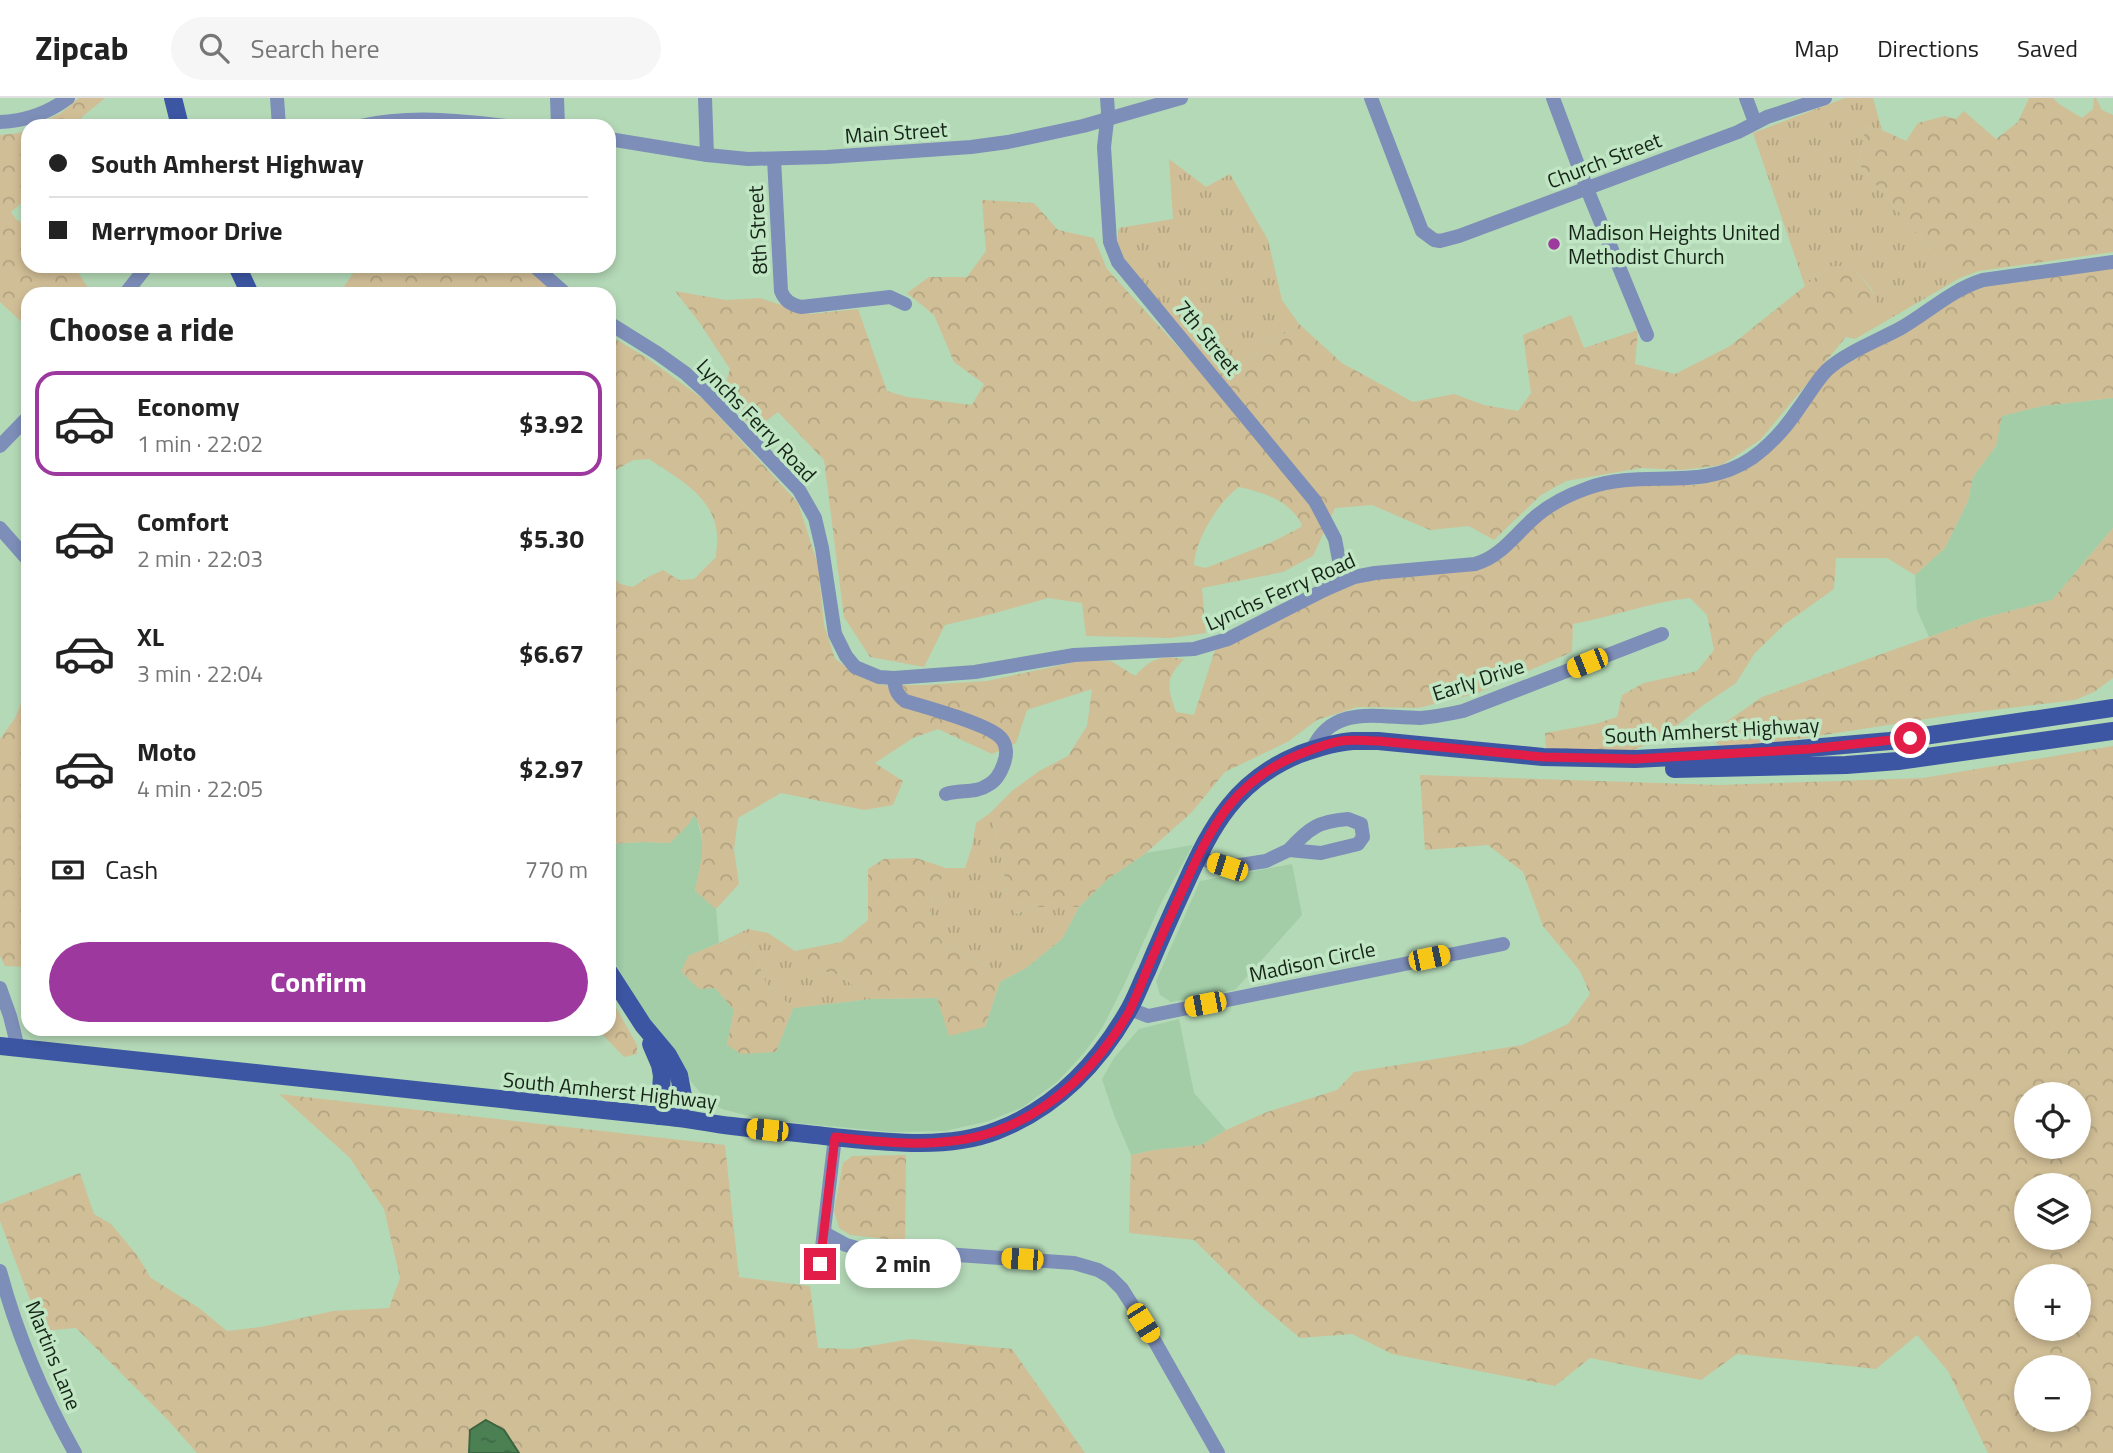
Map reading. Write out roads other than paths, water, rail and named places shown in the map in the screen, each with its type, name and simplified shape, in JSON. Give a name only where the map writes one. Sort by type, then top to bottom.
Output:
[{"type":"main road","points":[[173,98],[178,119]]},
{"type":"main road","name":"South Amherst Highway","points":[[0,1046],[679,1118],[737,1127],[905,1143],[937,1142],[990,1133],[1006,1127],[1035,1112],[1073,1084],[1103,1050],[1130,1009],[1197,857],[1222,814],[1248,785],[1268,769],[1312,750],[1340,741],[1353,741],[1572,758],[1635,759],[1752,754],[1890,741],[2113,708]]},
{"type":"main road","name":"South Amherst Highway","points":[[1312,750],[1383,753],[1557,769],[1733,768],[1898,761],[2113,731]]},
{"type":"main road","points":[[616,983],[643,1025],[668,1055],[679,1076],[683,1096],[679,1118]]},
{"type":"main road","points":[[643,1025],[662,1076],[659,1116]]},
{"type":"street","points":[[26,119],[42,114],[68,98]]},
{"type":"street","points":[[277,98],[278,119]]},
{"type":"street","points":[[557,98],[558,119]]},
{"type":"street","points":[[705,98],[707,155]]},
{"type":"street","name":"7th Street","points":[[1107,98],[1104,147],[1113,253],[1315,501],[1335,539],[1343,581]]},
{"type":"street","name":"Main Street","points":[[616,140],[707,155],[774,159],[971,147],[1008,142],[1107,120],[1181,98]]},
{"type":"street","name":"Church Street","points":[[1371,98],[1422,231],[1427,237],[1440,241],[1587,189],[1755,122],[1825,98]]},
{"type":"street","points":[[1553,98],[1647,335]]},
{"type":"street","points":[[1746,98],[1755,122]]},
{"type":"street","points":[[0,122],[21,120]]},
{"type":"street","name":"8th Street","points":[[774,159],[781,290],[785,299],[792,305],[801,307],[890,297],[905,304]]},
{"type":"street","name":"Lynchs Ferry Road","points":[[616,327],[685,373],[799,490],[815,518],[839,645],[855,667],[865,673],[894,678],[975,672],[1074,654],[1194,649],[1228,639],[1343,581],[1375,573],[1486,561],[1498,554],[1544,511],[1567,496],[1587,488],[1634,478],[1691,479],[1723,473],[1755,456],[1781,431],[1828,368],[1902,328],[1966,285],[1995,278],[2113,262]]},
{"type":"street","points":[[131,287],[142,273]]},
{"type":"street","points":[[542,273],[558,287]]},
{"type":"street","points":[[0,446],[21,424]]},
{"type":"street","points":[[0,528],[21,551]]},
{"type":"street","name":"Early Drive","points":[[1312,750],[1316,740],[1324,732],[1336,722],[1350,717],[1365,715],[1419,718],[1463,711],[1662,634]]},
{"type":"street","points":[[894,678],[895,690],[905,701],[987,729],[1000,737],[1004,744],[1006,753],[1002,770],[988,786],[946,794]]},
{"type":"street","points":[[1197,857],[1227,867],[1266,861],[1289,850]]},
{"type":"street","name":"Madison Circle","points":[[1130,1009],[1148,1016],[1503,944]]},
{"type":"street","points":[[0,988],[18,1048]]},
{"type":"street","points":[[820,1264],[835,1137]]},
{"type":"street","points":[[824,1233],[857,1248],[1074,1262],[1088,1265],[1110,1277],[1122,1289],[1154,1340],[1218,1453]]},
{"type":"street","name":"Martins Lane","points":[[0,1271],[3,1290],[41,1383],[75,1453]]},
{"type":"water","points":[[486,1420],[504,1430],[519,1453],[469,1453],[470,1430]]},
{"type":"place","name":"Madison Heights United Methodist Church","points":[[1554,244]]}]
